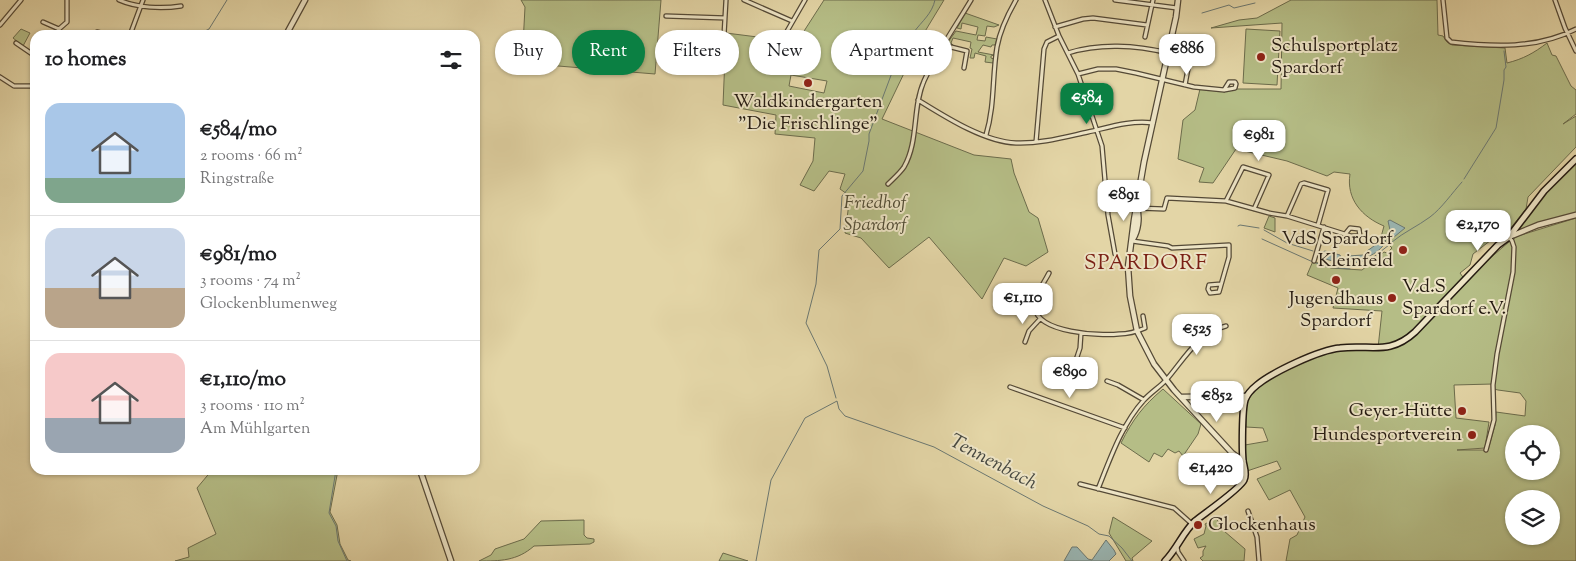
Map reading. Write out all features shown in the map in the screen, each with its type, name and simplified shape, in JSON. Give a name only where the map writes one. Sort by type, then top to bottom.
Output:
[{"type":"main road","points":[[1167,559],[1192,524],[1242,483],[1245,475],[1243,461],[1244,408],[1248,396],[1258,384],[1289,367],[1329,350],[1352,347],[1386,347],[1403,342],[1509,237],[1544,191],[1576,159]]},
{"type":"street","points":[[0,25],[21,0]]},
{"type":"street","points":[[43,22],[60,29],[67,22],[67,0]]},
{"type":"street","points":[[119,0],[154,8],[167,9],[181,6]]},
{"type":"street","points":[[132,30],[143,0]]},
{"type":"street","points":[[289,30],[305,0]]},
{"type":"street","points":[[724,30],[726,0]]},
{"type":"street","points":[[744,0],[792,21]]},
{"type":"street","points":[[787,30],[805,0]]},
{"type":"street","points":[[952,31],[971,0]]},
{"type":"street","points":[[986,135],[992,111],[997,47],[1003,26],[1016,0]]},
{"type":"street","points":[[1051,0],[1045,1],[1059,36],[1078,74],[1098,130],[1105,162],[1108,215],[1116,254]]},
{"type":"street","points":[[1115,0],[1152,2],[1177,8]]},
{"type":"street","points":[[1178,0],[1163,79],[1144,162],[1134,220],[1128,267],[1132,309],[1137,331],[1148,355],[1166,381],[1232,453],[1243,461]]},
{"type":"street","points":[[1443,0],[1447,38],[1452,42],[1502,46],[1528,44],[1546,41],[1576,29]]},
{"type":"street","points":[[1555,0],[1576,51]]},
{"type":"street","points":[[1145,37],[1152,2]]},
{"type":"street","points":[[666,16],[725,18]]},
{"type":"street","points":[[1055,27],[1093,18],[1147,25]]},
{"type":"street","points":[[1036,142],[1045,46],[1048,42],[1059,36]]},
{"type":"street","points":[[1171,38],[1193,42],[1185,85]]},
{"type":"street","points":[[16,42],[30,52]]},
{"type":"street","points":[[1068,53],[1084,47],[1103,46],[1143,48],[1168,53]]},
{"type":"street","points":[[952,47],[968,51],[964,68]]},
{"type":"street","points":[[1078,74],[1098,69],[1116,69],[1185,85],[1224,90]]},
{"type":"street","points":[[888,184],[903,169],[912,146],[918,100],[928,75]]},
{"type":"street","points":[[0,77],[14,86],[30,86]]},
{"type":"street","points":[[918,100],[956,123],[1009,142],[1036,142],[1134,121],[1153,123]]},
{"type":"street","points":[[1226,201],[1243,167],[1268,175],[1254,208]]},
{"type":"street","points":[[1287,216],[1301,184],[1304,183],[1330,191],[1318,225]]},
{"type":"street","points":[[1137,208],[1164,209],[1167,198],[1226,201],[1287,216],[1346,234]]},
{"type":"street","points":[[1486,450],[1494,420],[1493,385],[1498,342],[1512,272],[1514,248],[1509,237],[1576,215]]},
{"type":"street","points":[[1314,261],[1324,228]]},
{"type":"street","points":[[1132,241],[1172,248],[1229,245],[1229,257],[1220,284]]},
{"type":"street","points":[[1049,273],[1036,302],[1036,312],[1040,319],[1049,324],[1082,333],[1105,335],[1137,331],[1145,328],[1143,316]]},
{"type":"street","points":[[1025,342],[1029,331],[1040,319]]},
{"type":"street","points":[[1098,489],[1125,428],[1144,400],[1166,381],[1204,336],[1214,329],[1226,326]]},
{"type":"street","points":[[1074,361],[1080,348],[1082,333]]},
{"type":"street","points":[[1107,381],[1144,400]]},
{"type":"street","points":[[1010,387],[1125,428]]},
{"type":"street","points":[[1181,397],[1248,396]]},
{"type":"street","points":[[422,475],[451,561]]},
{"type":"street","points":[[1080,484],[1174,508],[1192,524]]},
{"type":"street","points":[[1248,511],[1259,544],[1259,561]]},
{"type":"street","points":[[1177,547],[1180,557],[1184,561]]},
{"type":"street","points":[[1167,559],[1180,557]]},
{"type":"green space","points":[[521,0],[661,0],[659,30],[655,30],[655,74],[645,73],[645,30],[572,30],[572,67],[562,66],[562,30],[524,30],[525,7]]},
{"type":"green space","name":"Friedhof Spardorf","points":[[824,0],[944,0],[926,30],[831,30],[831,75],[903,75],[882,119],[974,155],[1011,159],[1014,173],[1029,212],[1038,218],[1048,252],[1026,266],[1004,258],[982,299],[929,237],[889,268],[861,238],[845,233],[850,196],[840,189],[845,174],[829,171],[814,191],[800,185],[813,161],[815,138],[775,134],[776,115],[723,105],[724,75],[739,75],[739,35],[749,36],[749,75],[791,75],[821,75],[821,30],[805,30]],"holes":[[[791,75],[827,81],[824,93],[789,86]]]},
{"type":"green space","points":[[1291,0],[1437,0],[1438,35],[1443,36],[1452,45],[1505,48],[1507,63],[1538,50],[1547,43],[1552,55],[1556,56],[1571,86],[1576,90],[1576,114],[1563,124],[1576,116],[1576,147],[1528,197],[1526,209],[1509,230],[1504,230],[1473,254],[1470,265],[1460,273],[1465,280],[1518,236],[1576,218],[1576,561],[1286,561],[1290,539],[1297,535],[1305,517],[1290,490],[1269,500],[1257,479],[1281,469],[1277,461],[1247,471],[1245,445],[1268,441],[1263,428],[1246,427],[1248,396],[1253,390],[1273,376],[1332,351],[1378,348],[1382,311],[1333,308],[1338,288],[1307,275],[1313,261],[1331,268],[1362,270],[1384,252],[1387,253],[1392,248],[1381,237],[1384,226],[1369,218],[1353,199],[1349,183],[1350,174],[1334,172],[1327,176],[1287,161],[1236,149],[1213,183],[1199,182],[1204,168],[1178,159],[1183,120],[1195,110],[1200,89],[1281,89],[1282,23],[1211,28],[1239,20],[1257,18]],"holes":[[[1493,384],[1494,389],[1520,393],[1526,401],[1525,416],[1496,412],[1495,425],[1488,450],[1457,450],[1485,448],[1489,422],[1456,418],[1454,385]]]},
{"type":"green space","points":[[965,13],[999,25],[994,27],[987,26],[985,36],[978,35],[977,40],[985,41],[986,37],[997,39],[995,45],[991,47],[983,45],[978,52],[994,55],[991,56],[994,59],[993,63],[985,62],[986,56],[975,53],[974,58],[970,58],[971,42],[953,38],[952,40],[952,36],[956,31],[976,35],[978,27],[962,23],[961,29],[957,28]]},
{"type":"green space","points":[[21,29],[30,33],[23,46],[13,38]]},
{"type":"green space","name":"Schulsportplatz Spardorf","points":[[1246,29],[1280,31],[1277,85],[1243,83]]},
{"type":"green space","points":[[1576,161],[1576,213],[1517,230],[1545,191]]},
{"type":"green space","points":[[1269,216],[1275,218],[1275,232],[1264,228]]},
{"type":"green space","points":[[1163,389],[1201,424],[1198,434],[1183,456],[1179,451],[1175,453],[1168,449],[1162,457],[1154,453],[1149,462],[1121,443],[1139,413]]},
{"type":"green space","points":[[208,475],[337,475],[330,512],[337,525],[340,544],[348,560],[351,561],[175,561],[189,557],[188,548],[216,534],[197,488]]},
{"type":"green space","points":[[1113,517],[1152,541],[1132,558],[1133,561],[1126,561],[1109,533]]},
{"type":"green space","points":[[1216,518],[1224,531],[1245,549],[1244,561],[1203,561],[1200,558],[1203,556],[1206,546],[1198,548],[1194,539],[1204,534],[1205,524]]},
{"type":"green space","points":[[584,520],[584,535],[587,538],[594,539],[594,542],[590,544],[534,546],[515,557],[479,561],[491,555],[495,549],[524,539],[541,521]]},
{"type":"green space","points":[[723,553],[748,561],[719,561]]},
{"type":"water","points":[[1390,220],[1405,228],[1394,237],[1388,233],[1390,230],[1388,221]]},
{"type":"water","points":[[1381,241],[1385,243],[1384,245],[1369,256],[1367,251]]},
{"type":"water","points":[[1322,252],[1340,255],[1342,260],[1337,262],[1321,258]]},
{"type":"water","points":[[1363,255],[1365,259],[1361,263],[1345,261],[1348,256]]},
{"type":"water","points":[[1106,540],[1116,554],[1109,561],[1064,561],[1072,547],[1077,547],[1088,559],[1092,560]]},
{"type":"waterway","points":[[207,30],[227,0]]},
{"type":"waterway","name":"Tennenbach","points":[[836,398],[827,366],[806,323],[816,284],[819,250],[840,229],[842,196],[863,171],[869,134],[893,70],[893,54],[905,33],[914,32],[932,9],[935,0]]},
{"type":"waterway","points":[[1202,13],[1229,5],[1234,8],[1255,3]]},
{"type":"waterway","points":[[1464,179],[1496,128],[1506,67],[1504,51]]},
{"type":"waterway","points":[[1392,242],[1434,213],[1462,182]]},
{"type":"waterway","points":[[1238,226],[1259,228]]},
{"type":"waterway","points":[[1264,230],[1287,243],[1313,251]]},
{"type":"waterway","points":[[1384,242],[1392,234]]},
{"type":"waterway","points":[[1262,239],[1327,267],[1350,269]]},
{"type":"waterway","points":[[1353,266],[1362,266],[1389,245]]},
{"type":"waterway","name":"Tennenbach","points":[[756,561],[771,480],[805,418],[837,401],[839,409],[845,416],[934,447],[1043,506],[1088,526],[1099,534],[1109,536],[1132,561]]},
{"type":"waterway","points":[[335,475],[329,513],[336,526],[338,541],[347,561]]},
{"type":"place","name":"Schulsportplatz Spardorf","points":[[1261,57]]},
{"type":"place","name":"Waldkindergarten \"Die Frischlinge\"","points":[[808,83]]},
{"type":"place","name":"VdS Spardorf Kleinfeld","points":[[1403,250]]},
{"type":"place","name":"Jugendhaus Spardorf","points":[[1336,280]]},
{"type":"place","name":"V.d.S Spardorf e.V.","points":[[1392,298]]},
{"type":"place","name":"Geyer-Hütte","points":[[1462,411]]},
{"type":"place","name":"Hundesportverein","points":[[1472,435]]},
{"type":"place","name":"Glockenhaus","points":[[1198,525]]},
{"type":"district","name":"SPARDORF","points":[[1146,264]]}]
